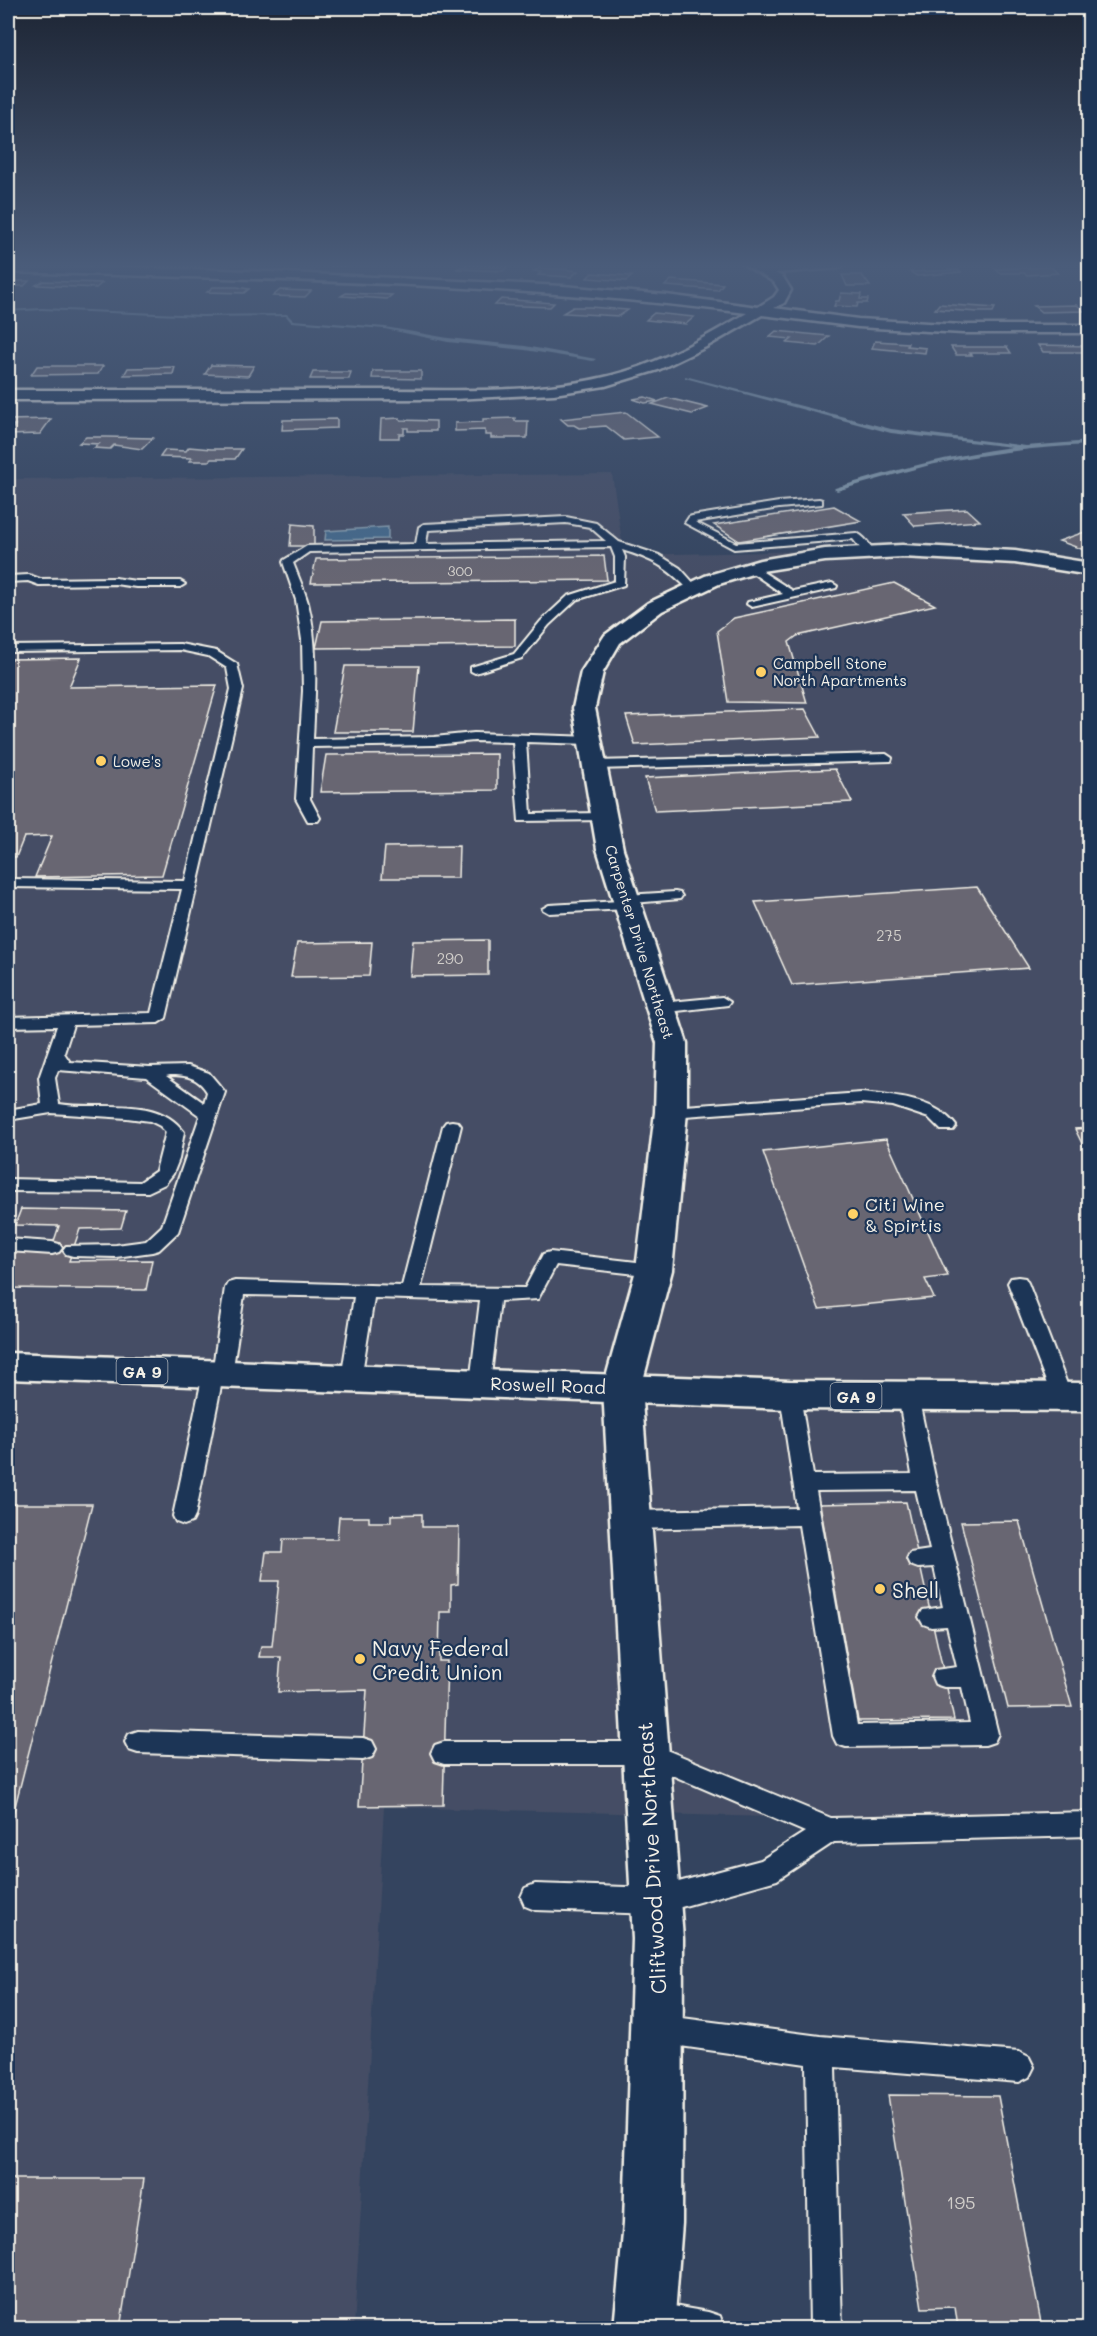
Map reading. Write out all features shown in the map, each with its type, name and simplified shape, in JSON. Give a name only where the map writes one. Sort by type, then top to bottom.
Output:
[{"type":"street","points":[[8,395],[453,394],[557,388],[635,373]]},
{"type":"street","name":"Carpenter Drive Northeast","points":[[622,1388],[654,1270],[671,1112],[672,1043],[609,849],[584,708],[592,672],[612,639],[656,607],[693,588],[752,568],[792,560],[869,552],[977,553],[1089,569]]},
{"type":"street","name":"Roswell Road","points":[[8,1366],[790,1395],[1076,1397]]},
{"type":"street","name":"Cliftwood Drive Northeast","points":[[622,1388],[658,1939],[653,2223],[645,2323]]},
{"type":"lane","points":[[819,502],[757,508],[692,519],[690,523],[734,546],[856,536],[869,552]]},
{"type":"lane","points":[[420,547],[424,527],[566,520],[593,525],[615,544],[620,557],[620,583],[572,598],[545,622],[518,656],[475,669]]},
{"type":"lane","points":[[313,818],[303,799],[311,662],[303,603],[293,581],[288,562],[307,549],[615,544],[655,557],[676,570],[693,588]]},
{"type":"lane","points":[[752,568],[790,594]]},
{"type":"lane","points":[[8,579],[29,579],[39,582],[115,581],[136,584],[180,584]]},
{"type":"lane","points":[[8,586],[27,586],[39,582]]},
{"type":"lane","points":[[752,604],[832,586]]},
{"type":"lane","points":[[8,649],[180,647],[212,653],[233,666],[237,689],[158,1018],[8,1022]]},
{"type":"lane","points":[[306,743],[434,741],[474,737],[590,740]]},
{"type":"lane","points":[[519,739],[524,818],[604,818]]},
{"type":"lane","points":[[595,765],[886,758]]},
{"type":"lane","points":[[8,883],[190,885]]},
{"type":"lane","points":[[549,909],[675,896]]},
{"type":"lane","points":[[660,1008],[722,1002]]},
{"type":"lane","points":[[51,1108],[47,1078],[67,1020]]},
{"type":"lane","points":[[55,1052],[64,1067],[150,1072],[189,1070],[210,1080],[216,1092],[171,1228],[152,1246],[116,1251],[73,1250]]},
{"type":"lane","points":[[150,1072],[209,1115]]},
{"type":"lane","points":[[671,1112],[861,1098],[895,1101],[935,1114],[947,1126]]},
{"type":"lane","points":[[8,1115],[51,1108],[64,1112],[138,1114],[165,1121],[175,1132],[165,1173],[156,1185],[142,1188],[8,1185]]},
{"type":"lane","points":[[410,1293],[452,1126]]},
{"type":"lane","points":[[165,1173],[190,1174]]},
{"type":"lane","points":[[8,1245],[52,1248]]},
{"type":"lane","points":[[184,1516],[235,1288],[490,1295],[531,1294],[550,1258],[654,1270]]},
{"type":"lane","points":[[1018,1283],[1076,1397]]},
{"type":"lane","points":[[351,1379],[365,1291]]},
{"type":"lane","points":[[480,1383],[490,1295]]},
{"type":"lane","points":[[790,1395],[809,1516],[823,1561],[844,1679],[846,1736],[986,1734],[925,1482],[908,1396]]},
{"type":"lane","points":[[804,1483],[925,1482]]},
{"type":"lane","points":[[632,1520],[809,1516]]},
{"type":"lane","points":[[918,1559],[943,1558]]},
{"type":"lane","points":[[931,1617],[957,1616]]},
{"type":"lane","points":[[944,1677],[972,1677]]},
{"type":"lane","points":[[138,1742],[363,1749]]},
{"type":"lane","points":[[444,1753],[646,1753],[830,1830],[1089,1824]]},
{"type":"lane","points":[[535,1897],[656,1901],[768,1871],[830,1830]]},
{"type":"lane","points":[[657,2029],[820,2051],[1019,2067]]},
{"type":"lane","points":[[820,2051],[826,2328]]},
{"type":"lane","points":[[645,2323],[708,2328]]},
{"type":"shaded area","points":[[612,474],[624,555],[955,548],[1089,565],[1089,1825],[384,1807],[354,2328],[8,2328],[8,479]]},
{"type":"shaded area","points":[[388,527],[388,539],[325,540],[326,531]]},
{"type":"building","points":[[32,373],[99,373],[98,374],[31,375]]},
{"type":"building","points":[[125,373],[173,373],[173,374],[124,375]]},
{"type":"building","points":[[206,373],[250,373],[248,376]]},
{"type":"building","points":[[313,373],[351,373],[349,379],[310,379]]},
{"type":"building","points":[[373,373],[421,373],[421,379],[372,378]]},
{"type":"building","points":[[645,397],[657,401],[645,403],[633,399]]},
{"type":"building","points":[[668,398],[708,408],[692,414],[652,404]]},
{"type":"building","points":[[626,412],[658,437],[624,440],[606,426],[579,428],[568,425],[561,419]]},
{"type":"building","points":[[400,418],[400,420],[436,421],[436,431],[408,431],[408,428],[404,428],[404,434],[399,434],[399,438],[380,438],[381,419]]},
{"type":"building","points":[[515,418],[515,421],[528,421],[527,438],[491,438],[491,435],[485,435],[485,430],[455,431],[455,423]]},
{"type":"building","points":[[51,419],[40,434],[8,435],[15,425],[8,425],[8,420]]},
{"type":"building","points":[[337,419],[337,428],[282,430],[283,420]]},
{"type":"building","points":[[86,437],[153,438],[142,449],[114,445],[110,449],[94,448],[99,444],[79,443]]},
{"type":"building","points":[[189,447],[242,449],[235,459],[189,461],[192,458],[160,457],[165,450],[186,451]]},
{"type":"building","points":[[834,506],[861,521],[739,541],[714,525]]},
{"type":"building","points":[[967,509],[980,521],[915,526],[903,513]]},
{"type":"building","points":[[292,524],[314,526],[314,546],[290,546]]},
{"type":"building","points":[[1090,530],[1090,550],[1059,541]]},
{"type":"building","points":[[604,556],[607,580],[311,583],[316,559]]},
{"type":"building","name":"Campbell Stone North Apartments","points":[[894,583],[935,605],[797,636],[789,642],[807,703],[728,702],[717,631],[734,618]]},
{"type":"building","points":[[515,619],[515,646],[316,648],[322,621]]},
{"type":"building","name":"Lowe's","points":[[81,658],[69,687],[217,685],[162,875],[35,877],[52,836],[24,837],[16,857],[8,857],[8,659]]},
{"type":"building","points":[[345,666],[419,666],[413,732],[333,732]]},
{"type":"building","points":[[805,709],[820,737],[635,745],[626,716]]},
{"type":"building","points":[[497,754],[497,790],[320,792],[326,755]]},
{"type":"building","points":[[835,769],[852,802],[655,811],[645,778]]},
{"type":"building","points":[[459,846],[458,878],[382,878],[385,847]]},
{"type":"building","points":[[977,887],[1029,968],[792,985],[755,902]]},
{"type":"building","points":[[488,940],[488,975],[410,976],[413,941]]},
{"type":"building","points":[[372,942],[369,976],[291,977],[297,943]]},
{"type":"building","points":[[1090,1128],[1090,1160],[1075,1129]]},
{"type":"building","name":"Citi Wine & Spirtis","points":[[886,1139],[948,1276],[925,1279],[934,1298],[819,1309],[763,1152]]},
{"type":"building","points":[[21,1209],[126,1211],[121,1228],[80,1229],[69,1261],[152,1260],[146,1290],[8,1288],[8,1252],[50,1253],[59,1226],[15,1225]]},
{"type":"building","name":"Shell","points":[[906,1502],[954,1720],[858,1721],[820,1504]]},
{"type":"building","points":[[8,1504],[92,1504],[8,1834]]},
{"type":"building","name":"Navy Federal Credit Union","points":[[422,1514],[422,1527],[459,1527],[458,1584],[451,1585],[451,1612],[440,1612],[439,1661],[447,1661],[443,1805],[359,1806],[367,1690],[278,1692],[281,1657],[259,1657],[261,1646],[272,1646],[279,1581],[262,1581],[266,1552],[282,1552],[283,1539],[337,1539],[339,1517],[369,1517],[369,1522],[391,1522],[391,1515]]},
{"type":"building","points":[[1019,1521],[1072,1707],[1008,1708],[961,1522]]},
{"type":"building","points":[[888,2095],[998,2096],[1042,2328],[958,2328],[955,2307],[922,2308]]},
{"type":"building","points":[[8,2179],[144,2179],[120,2328],[8,2328]]},
{"type":"waterway","points":[[687,377],[891,431],[1024,447]]},
{"type":"waterway","points":[[837,489],[899,471],[962,457],[1026,447],[1090,443]]},
{"type":"place","name":"Campbell Stone North Apartments","points":[[761,672]]},
{"type":"place","name":"Lowe's","points":[[101,761]]},
{"type":"place","name":"Citi Wine & Spirtis","points":[[853,1214]]},
{"type":"place","name":"Shell","points":[[880,1589]]},
{"type":"place","name":"Navy Federal Credit Union","points":[[360,1659]]}]
